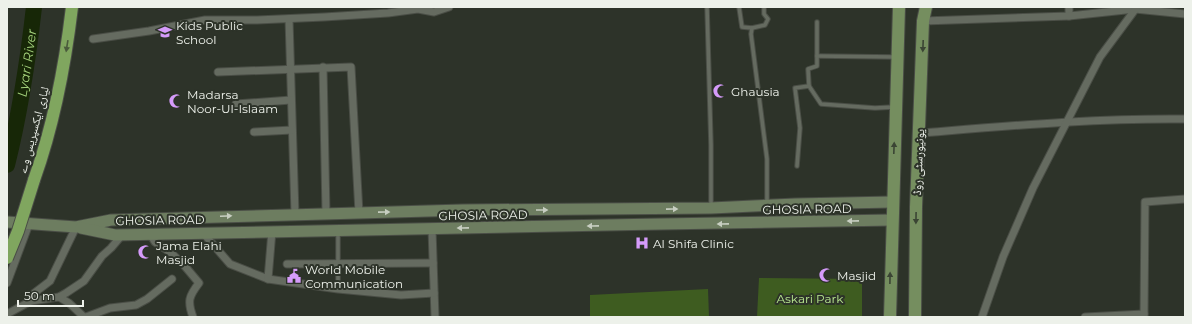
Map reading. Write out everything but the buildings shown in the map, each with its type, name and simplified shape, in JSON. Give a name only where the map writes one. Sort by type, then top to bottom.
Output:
[{"type":"highway","name":"لیاری ایکسپریس وے","points":[[7,258],[46,145],[66,56],[72,7]]},
{"type":"main road","name":"یونیورسٹی روڈ","points":[[890,317],[896,57],[899,7]]},
{"type":"main road","name":"یونیورسٹی روڈ","points":[[915,317],[916,207],[920,133],[923,21],[926,7]]},
{"type":"main road","points":[[7,222],[76,227],[111,220],[326,213],[711,208],[892,202]]},
{"type":"main road","points":[[421,211],[426,229]]},
{"type":"main road","name":"GHOSIA ROAD","points":[[76,227],[122,235],[338,229],[426,229],[892,220]]},
{"type":"street","points":[[93,39],[149,31],[205,20],[289,19],[388,13],[418,9],[434,12],[449,7]]},
{"type":"street","points":[[1069,7],[1069,16]]},
{"type":"street","points":[[923,21],[1069,16],[1136,8],[1185,14]]},
{"type":"street","points":[[982,317],[1003,257],[1032,188],[1100,57],[1136,8]]},
{"type":"street","points":[[289,19],[295,214]]},
{"type":"street","points":[[323,67],[326,213]]},
{"type":"street","points":[[218,72],[290,68],[351,67],[359,212]]},
{"type":"street","points":[[236,104],[291,100]]},
{"type":"street","points":[[920,133],[1067,122],[1185,119]]},
{"type":"street","points":[[254,132],[292,130]]},
{"type":"street","points":[[1085,317],[1144,315],[1145,202],[1185,199]]},
{"type":"street","points":[[7,283],[26,224]]},
{"type":"street","points":[[30,301],[32,294],[50,281],[76,227]]},
{"type":"street","points":[[426,229],[433,263],[435,317]]},
{"type":"street","points":[[268,279],[272,231]]},
{"type":"street","points":[[204,233],[230,264],[268,279],[401,296],[434,293]]},
{"type":"street","points":[[150,234],[155,242],[170,252],[183,264],[199,283],[191,294],[189,302],[193,317]]},
{"type":"street","points":[[7,314],[30,301],[59,297],[84,281],[102,256],[122,235]]},
{"type":"street","points":[[287,264],[433,263]]},
{"type":"street","points":[[59,297],[69,303],[85,317],[110,308],[136,305],[147,299],[172,279]]},
{"type":"lane","points":[[707,7],[711,145],[711,208]]},
{"type":"lane","points":[[739,7],[742,27],[752,28],[765,25],[768,19],[764,14],[764,7]]},
{"type":"lane","points":[[817,22],[817,66],[808,69],[809,86],[823,105],[875,108],[895,107]]},
{"type":"lane","points":[[752,28],[751,34],[767,159],[767,206]]},
{"type":"lane","points":[[817,56],[896,57]]},
{"type":"lane","points":[[796,166],[800,128],[794,88],[809,86]]},
{"type":"lane","points":[[338,229],[338,289]]},
{"type":"green space","name":"Askari Park","points":[[759,278],[862,279],[862,317],[757,317]]},
{"type":"green space","points":[[708,289],[709,317],[590,317],[590,295]]},
{"type":"waterway","name":"Lyari River","points":[[7,165],[23,86],[34,7]]},
{"type":"place","name":"Kids Public School","points":[[165,32]]},
{"type":"place","name":"Ghausia","points":[[720,91]]},
{"type":"place","name":"Madarsa Noor-Ul-Islaam","points":[[176,101]]},
{"type":"place","name":"Al Shifa Clinic","points":[[642,243]]},
{"type":"place","name":"Jama Elahi Masjid","points":[[145,252]]},
{"type":"place","name":"Masjid","points":[[826,275]]},
{"type":"place","name":"World Mobile Communication","points":[[294,276]]}]
